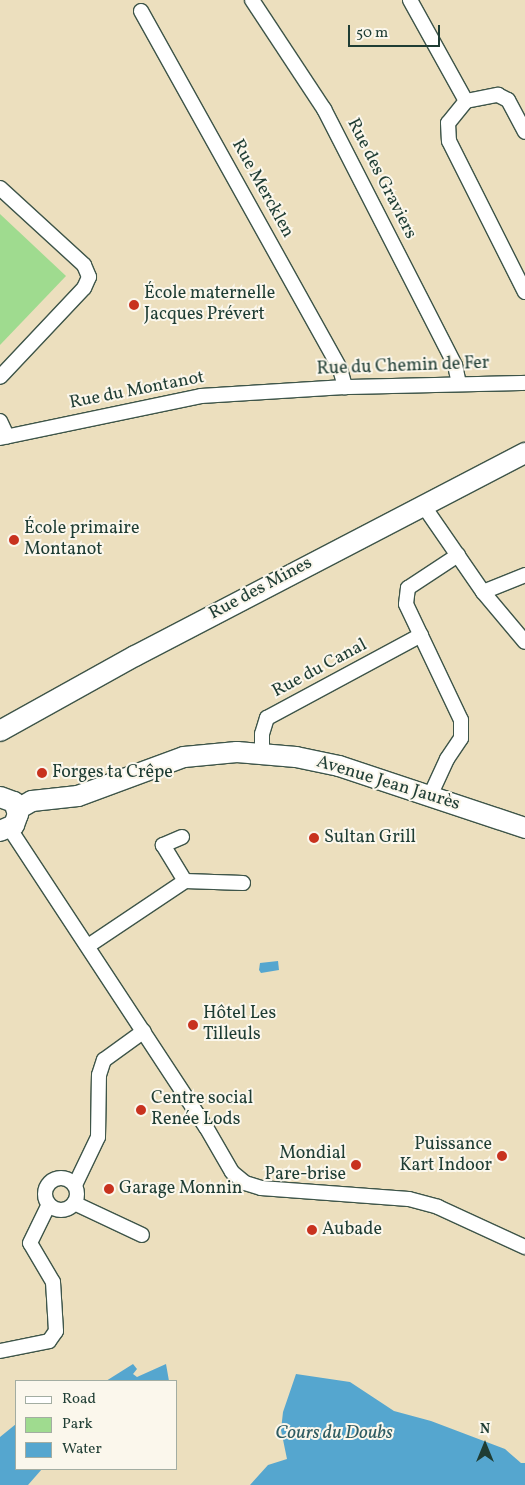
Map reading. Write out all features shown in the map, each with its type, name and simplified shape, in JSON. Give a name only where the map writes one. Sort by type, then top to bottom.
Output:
[{"type":"street","name":"Rue des Graviers","points":[[252,0],[324,109],[455,365],[459,384]]},
{"type":"street","points":[[410,0],[466,101]]},
{"type":"street","name":"Rue Mercklen","points":[[141,11],[340,369],[345,387]]},
{"type":"street","points":[[525,132],[508,100],[498,95],[466,101],[448,123],[449,141],[525,292]]},
{"type":"street","points":[[0,188],[84,265],[89,277],[84,288],[0,377]]},
{"type":"street","name":"Rue du Chemin de Fer","points":[[282,390],[525,383]]},
{"type":"street","name":"Rue du Montanot","points":[[3,437],[201,396],[282,390]]},
{"type":"street","points":[[0,421],[3,437]]},
{"type":"street","name":"Rue des Mines","points":[[0,731],[144,651],[423,505],[525,454]]},
{"type":"street","points":[[423,505],[483,592],[525,642]]},
{"type":"street","points":[[430,796],[447,759],[462,738],[461,720],[406,604],[408,588],[458,556]]},
{"type":"street","points":[[483,592],[525,575]]},
{"type":"street","name":"Rue du Canal","points":[[262,754],[267,718],[421,635]]},
{"type":"street","name":"Avenue Jean Jaurès","points":[[18,809],[32,801],[78,796],[130,778],[159,764],[184,757],[229,752],[262,754],[339,766],[525,828]]},
{"type":"street","points":[[0,797],[9,798],[18,809],[17,820],[5,830],[88,946],[144,1031],[232,1172],[245,1183],[261,1188],[409,1199],[438,1207],[525,1247]]},
{"type":"street","points":[[182,837],[163,845],[185,881]]},
{"type":"street","points":[[88,946],[185,881],[243,883]]},
{"type":"street","points":[[75,1185],[61,1178],[54,1180],[47,1186],[45,1196],[48,1204],[57,1210],[66,1209],[74,1204],[77,1194],[75,1185],[98,1137],[99,1075],[104,1060],[144,1031]]},
{"type":"street","points":[[0,1351],[49,1342],[56,1331],[53,1282],[30,1243],[48,1204]]},
{"type":"street","points":[[74,1204],[142,1235]]},
{"type":"green space","points":[[0,214],[66,276],[0,345]]},
{"type":"water","points":[[278,961],[279,970],[261,973],[259,970],[260,963]]},
{"type":"water","points":[[133,1364],[137,1369],[133,1374],[137,1377],[166,1364],[169,1380],[108,1380]]},
{"type":"water","name":"Cours du Doubs","points":[[296,1374],[350,1382],[394,1411],[431,1421],[505,1449],[521,1463],[525,1463],[525,1485],[250,1485],[268,1465],[287,1459],[281,1430],[283,1412]]},
{"type":"water","points":[[15,1425],[15,1470],[41,1470],[28,1485],[0,1485],[0,1437]]},
{"type":"place","name":"École maternelle Jacques Prévert","points":[[134,305]]},
{"type":"place","name":"École primaire Montanot","points":[[14,540]]},
{"type":"place","name":"Forges ta Crêpe","points":[[42,773]]},
{"type":"place","name":"Sultan Grill","points":[[314,838]]},
{"type":"place","name":"Hôtel Les Tilleuls","points":[[193,1025]]},
{"type":"place","name":"Centre social Renée Lods","points":[[141,1110]]},
{"type":"place","name":"Puissance Kart Indoor","points":[[502,1156]]},
{"type":"place","name":"Mondial Pare-brise","points":[[356,1165]]},
{"type":"place","name":"Garage Monnin","points":[[109,1189]]},
{"type":"place","name":"Aubade","points":[[312,1230]]}]
